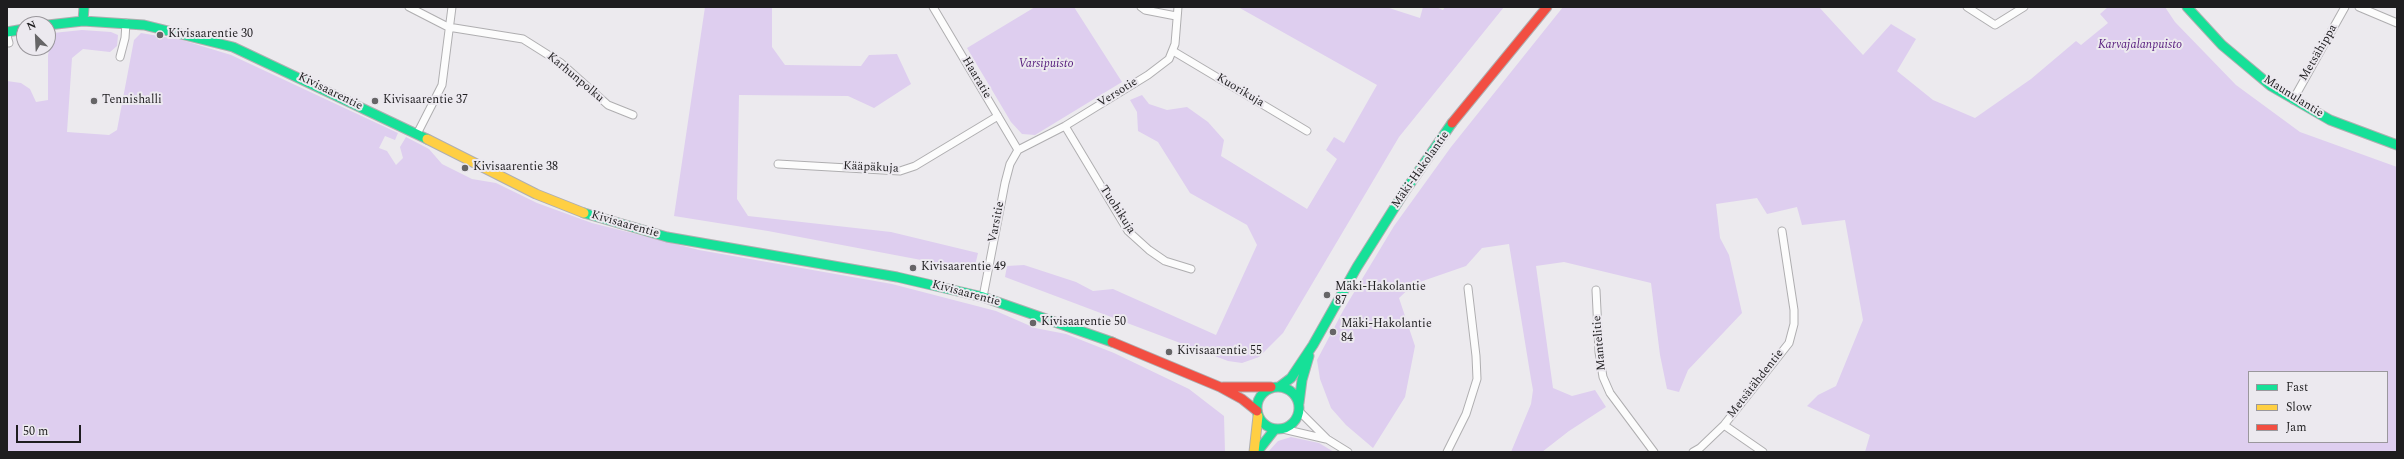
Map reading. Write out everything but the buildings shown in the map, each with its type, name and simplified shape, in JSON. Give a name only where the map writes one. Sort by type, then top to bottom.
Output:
[{"type":"street","points":[[83,21],[84,7]]},
{"type":"street","name":"Karhunpolku","points":[[409,7],[448,27],[523,39],[561,63],[608,105],[633,115]]},
{"type":"street","points":[[417,134],[442,85],[448,27],[452,7]]},
{"type":"street","name":"Haaratie","points":[[933,7],[1018,150]]},
{"type":"street","points":[[1141,7],[1145,10],[1176,16]]},
{"type":"street","points":[[1173,51],[1178,7]]},
{"type":"street","name":"Mäki-Hakolantie","points":[[1276,387],[1291,378],[1313,345],[1357,266],[1405,191],[1451,125],[1547,7]]},
{"type":"street","points":[[1968,7],[1995,25],[2024,7]]},
{"type":"street","name":"Maunulantie","points":[[2187,7],[2222,45],[2271,86],[2330,120],[2397,145]]},
{"type":"street","name":"Metsähippa","points":[[2293,100],[2345,7]]},
{"type":"street","points":[[2359,7],[2397,23]]},
{"type":"street","name":"Kivisaarentie","points":[[56,24],[83,21],[126,23],[174,31],[233,47],[417,134],[536,194],[623,226],[668,237],[897,277],[983,297],[1076,328],[1220,387],[1242,399],[1257,414]]},
{"type":"street","points":[[120,58],[125,38],[126,23]]},
{"type":"street","name":"Versotie","points":[[1018,150],[1065,126],[1148,75],[1168,59],[1173,51]]},
{"type":"street","name":"Kuorikuja","points":[[1173,51],[1306,131]]},
{"type":"street","name":"Kääpäkuja","points":[[778,164],[900,171],[916,166],[998,116]]},
{"type":"street","name":"Tuohikuja","points":[[1065,126],[1128,232],[1149,250],[1165,261],[1191,269]]},
{"type":"street","name":"Varsitie","points":[[983,297],[1005,183],[1010,164],[1018,150]]},
{"type":"street","name":"Metsätähdentie","points":[[1693,452],[1700,448],[1724,425],[1788,343],[1794,324],[1794,310],[1782,231]]},
{"type":"street","points":[[1447,452],[1466,414],[1477,379],[1476,356],[1468,288]]},
{"type":"street","name":"Mantelitie","points":[[1596,290],[1599,352],[1603,378],[1610,393],[1654,452]]},
{"type":"street","name":"Mäki-Hakolantie","points":[[1299,408],[1302,380],[1313,345]]},
{"type":"street","name":"Kivisaarentie","points":[[1220,387],[1276,387]]},
{"type":"street","points":[[1254,452],[1257,405],[1262,394],[1276,387],[1292,392],[1299,408],[1327,440]]},
{"type":"street","points":[[1257,452],[1279,429],[1294,423],[1299,408]]},
{"type":"street","points":[[1257,414],[1265,425],[1327,440],[1348,452]]},
{"type":"street","points":[[1724,425],[1762,452]]},
{"type":"green space","points":[[705,7],[772,7],[772,47],[785,65],[861,66],[869,55],[897,54],[911,84],[874,108],[848,96],[739,95],[737,199],[748,216],[891,232],[978,253],[974,270],[768,231],[674,216]]},
{"type":"green space","name":"Varsipuisto","points":[[1035,7],[1074,7],[1122,82],[1035,135],[1022,134],[1011,122],[967,48]]},
{"type":"green space","points":[[1238,7],[1386,7],[1420,18],[1423,7],[1436,7],[1443,10],[1445,7],[1504,7],[1399,137],[1283,333],[1259,357],[1242,363],[1228,361],[1005,277],[1007,266],[1024,265],[1076,282],[1093,291],[1113,289],[1216,335],[1257,245],[1247,225],[1190,193],[1158,142],[1138,131],[1137,112],[1130,100],[1142,95],[1149,104],[1167,110],[1187,107],[1208,122],[1224,140],[1221,156],[1307,209],[1337,159],[1326,150],[1334,137],[1344,143],[1377,85]]},
{"type":"green space","name":"Karvajalanpuisto","points":[[1563,7],[1819,7],[1863,55],[1891,24],[1916,39],[1897,71],[1933,100],[1975,118],[2031,79],[2076,41],[2081,45],[2108,23],[2100,14],[2108,7],[2165,7],[2175,22],[2236,85],[2300,132],[2397,167],[2397,452],[1865,452],[1870,435],[1807,406],[1818,395],[1836,386],[1863,320],[1845,220],[1802,225],[1797,207],[1767,214],[1757,198],[1716,204],[1720,238],[1729,255],[1742,313],[1688,370],[1679,392],[1667,389],[1660,355],[1651,283],[1564,262],[1536,266],[1553,388],[1572,396],[1595,390],[1606,407],[1569,431],[1542,452],[1511,452],[1531,404],[1533,390],[1509,244],[1482,248],[1466,266],[1414,284],[1399,298],[1415,346],[1405,397],[1373,448],[1346,425],[1331,408],[1320,379],[1317,360],[1344,309],[1394,226],[1451,147]]},
{"type":"green space","points":[[82,30],[111,32],[118,35],[117,46],[110,52],[83,49],[72,58],[67,132],[109,135],[117,130],[134,40],[141,33],[182,40],[231,55],[398,133],[395,140],[385,136],[379,148],[387,151],[396,165],[403,158],[400,147],[406,137],[429,149],[442,164],[472,179],[496,183],[537,203],[592,223],[699,250],[892,284],[996,311],[1035,328],[1066,334],[1114,353],[1189,389],[1224,416],[1225,452],[7,452],[7,81],[21,83],[30,89],[36,102],[48,100],[48,56],[56,56],[56,33]]},
{"type":"green space","points":[[1291,437],[1319,443],[1334,452],[1268,452],[1278,441]]},
{"type":"traffic: fast","points":[[83,21],[84,7]]},
{"type":"traffic: fast","points":[[2187,7],[2222,45],[2271,86],[2330,120],[2397,145]]},
{"type":"traffic: fast","points":[[56,24],[83,21],[144,25],[233,47],[427,139]]},
{"type":"traffic: fast","points":[[7,32],[16,30]]},
{"type":"traffic: fast","points":[[1279,387],[1291,378],[1313,345],[1357,267],[1405,191],[1452,123]]},
{"type":"traffic: fast","points":[[584,213],[667,237],[897,277],[983,297],[1112,342]]},
{"type":"traffic: fast","points":[[1299,403],[1302,380],[1309,356]]},
{"type":"traffic: fast","points":[[1274,387],[1282,387],[1290,390],[1296,396],[1299,408],[1296,420],[1290,426],[1282,429],[1274,429],[1266,426],[1260,420],[1257,412],[1257,404],[1260,396],[1266,390],[1274,387]]},
{"type":"traffic: fast","points":[[1257,452],[1275,429]]},
{"type":"traffic: slow","points":[[427,139],[536,194],[584,213]]},
{"type":"traffic: slow","points":[[1254,452],[1258,416]]},
{"type":"traffic: jam","points":[[1452,123],[1547,7]]},
{"type":"traffic: jam","points":[[1112,342],[1220,387],[1242,399],[1257,411]]},
{"type":"traffic: jam","points":[[1223,387],[1271,387]]},
{"type":"place","name":"Kivisaarentie 30","points":[[160,35]]},
{"type":"place","name":"Tennishalli","points":[[94,101]]},
{"type":"place","name":"Kivisaarentie 37","points":[[375,101]]},
{"type":"place","name":"Kivisaarentie 38","points":[[465,168]]},
{"type":"place","name":"Kivisaarentie 49","points":[[913,268]]},
{"type":"place","name":"Mäki-Hakolantie 87","points":[[1327,295]]},
{"type":"place","name":"Kivisaarentie 50","points":[[1033,323]]},
{"type":"place","name":"Mäki-Hakolantie 84","points":[[1333,332]]},
{"type":"place","name":"Kivisaarentie 55","points":[[1169,352]]}]
